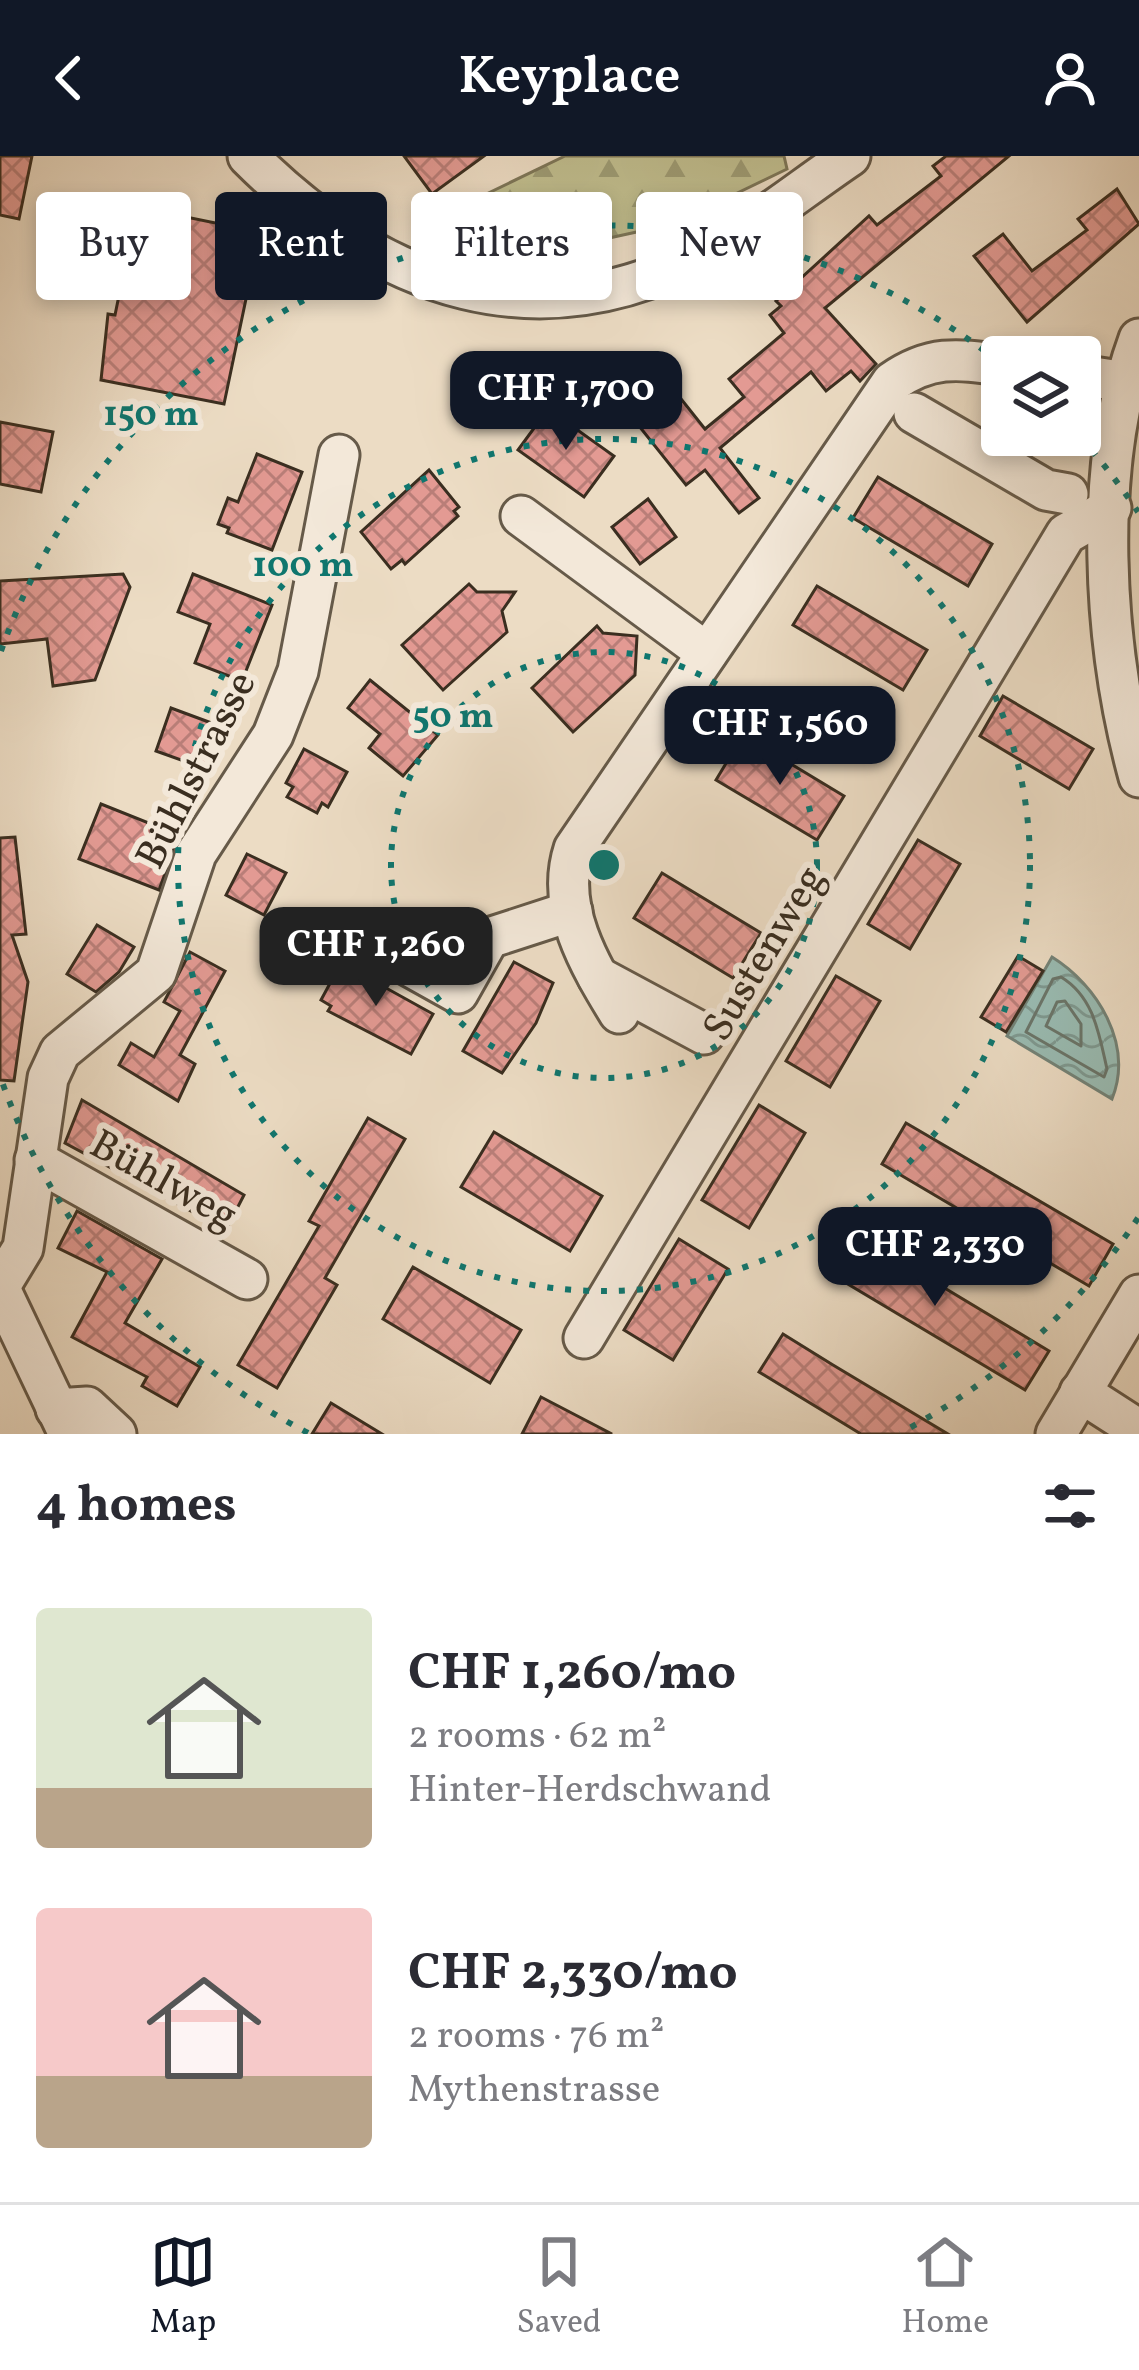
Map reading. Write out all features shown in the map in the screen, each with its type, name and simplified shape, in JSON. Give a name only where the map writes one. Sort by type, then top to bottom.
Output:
[{"type":"street","points":[[248,156],[365,253],[442,283],[506,296],[568,298],[642,282],[713,250],[850,156]]},
{"type":"street","points":[[1139,339],[1111,491],[1112,631],[1139,777]]},
{"type":"street","points":[[619,1013],[598,977],[566,892],[574,849],[892,382],[918,364],[948,357],[981,362]]},
{"type":"street","points":[[1101,379],[1131,383]]},
{"type":"street","points":[[914,413],[1046,490],[1068,494],[1111,491]]},
{"type":"street","name":"Bühlstrasse","points":[[0,1288],[22,1248],[48,1078],[60,1052],[156,973],[196,854],[273,735],[298,671],[339,455]]},
{"type":"street","name":"Sustenweg","points":[[584,1338],[1066,534],[1111,491]]},
{"type":"street","points":[[1012,584],[1047,520],[1068,494]]},
{"type":"street","points":[[521,516],[707,653]]},
{"type":"street","points":[[347,931],[458,993],[489,938],[572,911]]},
{"type":"street","points":[[598,977],[704,1034]]},
{"type":"street","name":"Bühlweg","points":[[35,1160],[247,1279]]},
{"type":"street","points":[[0,1288],[10,1341],[62,1422],[88,1407],[116,1434]]},
{"type":"street","points":[[1056,1434],[1139,1295]]},
{"type":"street","points":[[1080,1392],[1139,1430]]},
{"type":"green space","points":[[565,156],[784,156],[787,169],[739,192],[636,192],[636,232],[612,237],[612,192],[490,192]]},
{"type":"water","points":[[1052,957],[1083,983],[1107,1018],[1118,1058],[1112,1099],[1007,1036]]},
{"type":"building","points":[[0,156],[32,156],[19,219],[0,215]]},
{"type":"building","points":[[404,156],[484,156],[435,192]]},
{"type":"building","points":[[946,156],[1009,156],[825,308],[876,364],[860,381],[851,371],[826,391],[811,372],[720,448],[759,498],[739,513],[705,470],[686,485],[639,426],[678,395],[705,429],[744,397],[729,379],[784,333],[770,315],[781,306],[776,301],[803,300],[803,276],[869,216],[877,225],[941,176],[933,166]]},
{"type":"building","points":[[1117,189],[1139,224],[1027,322],[974,256],[1003,234],[1032,271],[1087,230],[1078,219]]},
{"type":"building","points":[[191,218],[215,223],[215,300],[246,300],[224,404],[101,380],[108,314],[115,315],[118,300],[191,300]]},
{"type":"building","points":[[548,409],[614,456],[584,497],[518,450]]},
{"type":"building","points":[[0,422],[53,432],[41,492],[0,484]]},
{"type":"building","points":[[257,454],[302,472],[272,550],[227,533],[229,528],[218,524],[228,498],[238,502]]},
{"type":"building","points":[[429,470],[459,507],[454,511],[458,516],[405,564],[402,560],[391,569],[361,532]]},
{"type":"building","points":[[878,477],[992,544],[968,586],[853,518]]},
{"type":"building","points":[[648,499],[676,537],[640,564],[612,527]]},
{"type":"building","points":[[123,574],[130,587],[95,680],[53,686],[47,639],[0,644],[0,581]]},
{"type":"building","points":[[193,574],[272,605],[242,681],[195,663],[210,624],[178,612]]},
{"type":"building","points":[[469,584],[477,592],[515,592],[502,611],[507,632],[443,690],[402,645]]},
{"type":"building","points":[[817,586],[927,650],[903,690],[793,625]]},
{"type":"building","points":[[597,626],[603,633],[637,636],[635,675],[573,732],[532,688]]},
{"type":"building","points":[[370,680],[438,735],[403,776],[369,748],[380,734],[348,708]]},
{"type":"building","points":[[1003,696],[1093,749],[1069,789],[980,736]]},
{"type":"building","points":[[171,708],[225,728],[209,770],[156,751]]},
{"type":"building","points":[[743,735],[844,796],[817,840],[716,780]]},
{"type":"building","points":[[304,749],[347,772],[328,807],[322,803],[317,813],[287,797],[293,787],[286,783]]},
{"type":"building","points":[[101,804],[179,835],[159,890],[79,859]]},
{"type":"building","points":[[15,837],[26,934],[12,935],[28,982],[14,1081],[0,1080],[0,838]]},
{"type":"building","points":[[918,840],[960,864],[910,949],[868,924]]},
{"type":"building","points":[[247,854],[286,873],[264,915],[226,895]]},
{"type":"building","points":[[662,873],[761,933],[733,978],[634,918]]},
{"type":"building","points":[[97,925],[134,947],[119,972],[96,992],[67,974]]},
{"type":"building","points":[[190,952],[225,971],[180,1055],[195,1064],[178,1101],[119,1065],[131,1043],[154,1057],[180,1011],[164,1002]]},
{"type":"building","points":[[1018,956],[1043,971],[1006,1032],[981,1017]]},
{"type":"building","points":[[514,962],[553,983],[536,1023],[502,1073],[463,1051]]},
{"type":"building","points":[[341,963],[433,1014],[411,1054],[328,1011],[331,1006],[321,1000]]},
{"type":"building","points":[[836,976],[880,1001],[830,1087],[786,1061]]},
{"type":"building","points":[[82,1100],[244,1195],[226,1230],[65,1143]]},
{"type":"building","points":[[759,1105],[805,1133],[749,1228],[702,1200]]},
{"type":"building","points":[[368,1118],[405,1139],[325,1278],[337,1285],[277,1388],[238,1365],[319,1226],[309,1221]]},
{"type":"building","points":[[906,1123],[1113,1244],[1089,1286],[882,1164]]},
{"type":"building","points":[[494,1132],[602,1196],[570,1251],[461,1187]]},
{"type":"building","points":[[77,1211],[162,1259],[125,1323],[200,1367],[177,1406],[142,1386],[147,1377],[72,1337],[107,1272],[58,1248]]},
{"type":"building","points":[[845,1228],[1049,1351],[1025,1390],[821,1268]]},
{"type":"building","points":[[679,1239],[728,1269],[673,1360],[624,1330]]},
{"type":"building","points":[[413,1267],[521,1330],[490,1383],[383,1319]]},
{"type":"building","points":[[783,1334],[948,1434],[861,1434],[759,1372]]},
{"type":"building","points":[[541,1397],[612,1434],[522,1434]]},
{"type":"building","points":[[331,1403],[382,1434],[312,1434]]}]
